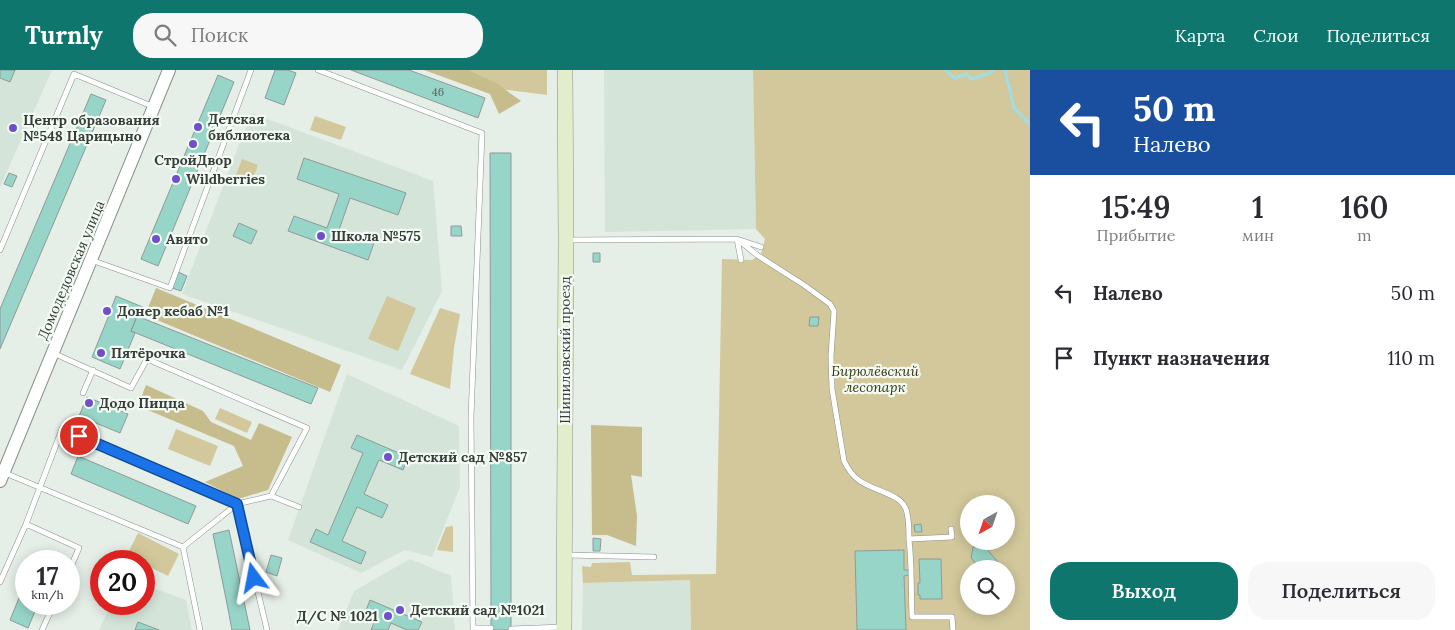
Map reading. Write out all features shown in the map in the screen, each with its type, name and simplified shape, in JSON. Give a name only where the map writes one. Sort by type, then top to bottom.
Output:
[{"type":"main road","name":"Шипиловский проезд","points":[[564,628],[565,70]]},
{"type":"street","name":"Домодедовская улица","points":[[2,476],[169,70]]},
{"type":"lane","points":[[69,70],[74,74],[154,108]]},
{"type":"lane","points":[[92,260],[170,288],[251,70]]},
{"type":"lane","points":[[318,70],[482,133],[471,418],[473,629],[491,628]]},
{"type":"lane","points":[[0,250],[74,74]]},
{"type":"lane","points":[[566,240],[737,239],[761,247]]},
{"type":"lane","points":[[737,239],[741,260]]},
{"type":"lane","points":[[737,239],[757,256],[804,285],[830,304],[834,311],[831,356],[832,388],[844,461],[849,472],[857,480],[871,488],[897,498],[905,507],[909,539],[912,617],[952,617],[953,630]]},
{"type":"lane","points":[[53,352],[131,388],[147,359],[307,428],[271,496]]},
{"type":"lane","points":[[83,393],[92,370]]},
{"type":"lane","points":[[0,582],[26,524],[62,428],[237,504]]},
{"type":"lane","points":[[2,476],[40,488],[183,548]]},
{"type":"lane","points":[[183,548],[237,504],[271,496],[299,507]]},
{"type":"lane","points":[[237,504],[267,630]]},
{"type":"lane","points":[[26,524],[79,548],[78,550]]},
{"type":"lane","points":[[909,539],[952,537],[951,529]]},
{"type":"lane","points":[[183,548],[200,630]]},
{"type":"lane","points":[[564,555],[654,557]]},
{"type":"lane","points":[[42,630],[49,615]]},
{"type":"lane","points":[[511,628],[564,628]]},
{"type":"shaded area","name":"Центр образования №548 Царицыно","points":[[0,70],[52,70],[0,187]]},
{"type":"shaded area","points":[[424,70],[468,70],[496,83],[521,101],[499,114],[490,94]]},
{"type":"shaded area","points":[[604,70],[753,70],[756,229],[605,232]]},
{"type":"shaded area","name":"Школа №575","points":[[251,113],[433,181],[442,291],[402,370],[182,294]]},
{"type":"shaded area","points":[[156,288],[341,365],[330,392],[145,315]]},
{"type":"shaded area","name":"Детский сад №857","points":[[347,374],[459,426],[460,487],[432,557],[405,550],[361,573],[288,540]]},
{"type":"shaded area","points":[[146,385],[203,411],[211,422],[251,440],[259,423],[292,437],[268,490],[238,499],[205,482],[243,466],[234,446],[138,406]]},
{"type":"shaded area","points":[[591,425],[642,427],[642,477],[631,475],[637,516],[636,546],[607,535],[592,535]]},
{"type":"shaded area","name":"Детский сад №1021","points":[[410,559],[451,576],[455,630],[338,630],[354,591]]},
{"type":"shaded area","points":[[690,580],[691,630],[582,630],[583,583]]},
{"type":"shaded area","points":[[155,589],[186,600],[192,630],[99,630],[106,615],[155,615]]},
{"type":"green space","points":[[445,70],[547,70],[547,95],[500,89]]},
{"type":"green space","name":"Бирюлёвский лесопарк","points":[[753,70],[1030,70],[1030,630],[691,630],[690,580],[583,583],[582,566],[591,567],[592,563],[630,562],[632,575],[716,574],[722,259],[752,260],[761,254],[765,239],[756,229]]},
{"type":"green space","points":[[315,116],[346,127],[341,140],[310,130]]},
{"type":"green space","points":[[242,159],[258,165],[251,184],[235,178]]},
{"type":"green space","points":[[387,296],[416,308],[398,351],[368,339]]},
{"type":"green space","points":[[440,308],[460,314],[450,389],[410,374]]},
{"type":"green space","points":[[220,408],[252,422],[247,433],[215,419]]},
{"type":"green space","points":[[176,429],[218,446],[210,466],[168,449]]},
{"type":"green space","points":[[453,526],[453,552],[437,550],[446,527]]},
{"type":"green space","points":[[138,533],[179,554],[168,576],[155,570],[155,550],[130,550]]},
{"type":"building","points":[[0,70],[15,70],[10,82],[0,78]]},
{"type":"building","points":[[275,70],[288,70],[296,73],[284,105],[265,98]]},
{"type":"building","points":[[351,70],[409,70],[485,98],[478,118]]},
{"type":"building","points":[[218,75],[234,82],[158,266],[141,259]]},
{"type":"building","points":[[91,94],[106,100],[0,349],[0,309]]},
{"type":"building","points":[[490,153],[511,153],[511,630],[491,630]]},
{"type":"building","points":[[304,158],[406,193],[398,215],[350,198],[339,230],[374,243],[368,260],[288,231],[294,216],[327,228],[339,194],[297,179]]},
{"type":"building","points":[[9,173],[17,176],[12,187],[4,184]]},
{"type":"building","points":[[239,223],[257,231],[251,244],[233,236]]},
{"type":"building","points":[[451,226],[461,226],[462,236],[451,236]]},
{"type":"building","points":[[593,253],[600,253],[600,262],[593,262]]},
{"type":"building","points":[[178,272],[187,276],[181,291],[172,288]]},
{"type":"building","points":[[116,296],[145,308],[141,317],[137,316],[131,331],[135,333],[120,369],[92,357],[109,315],[105,313],[108,307],[111,309]]},
{"type":"building","points":[[137,316],[318,388],[311,404],[131,331]]},
{"type":"building","points":[[810,317],[819,317],[818,326],[809,326]]},
{"type":"building","points":[[87,397],[128,414],[120,433],[79,416]]},
{"type":"building","points":[[357,435],[408,457],[403,470],[379,460],[364,494],[388,505],[382,518],[357,507],[342,541],[366,552],[361,564],[310,542],[316,529],[328,535],[363,453],[351,448]]},
{"type":"building","points":[[78,456],[196,506],[188,524],[71,474]]},
{"type":"building","points":[[921,524],[922,532],[915,532],[914,525]]},
{"type":"building","points":[[229,530],[250,630],[232,630],[213,534]]},
{"type":"building","points":[[593,538],[601,539],[600,551],[593,551]]},
{"type":"building","points":[[904,550],[904,570],[908,570],[909,575],[904,576],[906,630],[857,630],[855,551]]},
{"type":"building","points":[[972,550],[987,550],[996,560],[973,560],[971,558]]},
{"type":"building","points":[[271,555],[282,558],[277,576],[266,572]]},
{"type":"building","points":[[919,559],[941,559],[942,599],[920,599],[920,595],[918,595],[918,583],[920,583]]},
{"type":"building","name":"Д/C № 1021","points":[[370,600],[422,622],[418,630],[407,630],[391,623],[388,630],[371,630],[376,618],[365,613]]},
{"type":"building","points":[[15,608],[15,615],[33,615],[28,628],[10,620]]},
{"type":"building","points":[[138,622],[159,630],[135,630]]},
{"type":"waterway","points":[[945,70],[954,78],[967,74],[971,79],[990,73],[993,70]]},
{"type":"waterway","points":[[1005,70],[1014,108],[1030,124]]},
{"type":"place","name":"Детская библиотека","points":[[198,127]]},
{"type":"place","name":"Центр образования №548 Царицыно","points":[[13,128]]},
{"type":"place","name":"СтройДвор","points":[[193,144]]},
{"type":"place","name":"Wildberries","points":[[176,179]]},
{"type":"place","name":"Школа №575","points":[[321,236]]},
{"type":"place","name":"Авито","points":[[156,239]]},
{"type":"place","name":"Донер кебаб №1","points":[[107,311]]},
{"type":"place","name":"Пятёрочка","points":[[101,353]]},
{"type":"place","name":"Додо Пицца","points":[[89,403]]},
{"type":"place","name":"Детский сад №857","points":[[388,457]]},
{"type":"place","name":"Детский сад №1021","points":[[400,610]]},
{"type":"place","name":"Д/C № 1021","points":[[388,616]]},
{"type":"route","points":[[79,436],[237,504],[254,578]]}]
